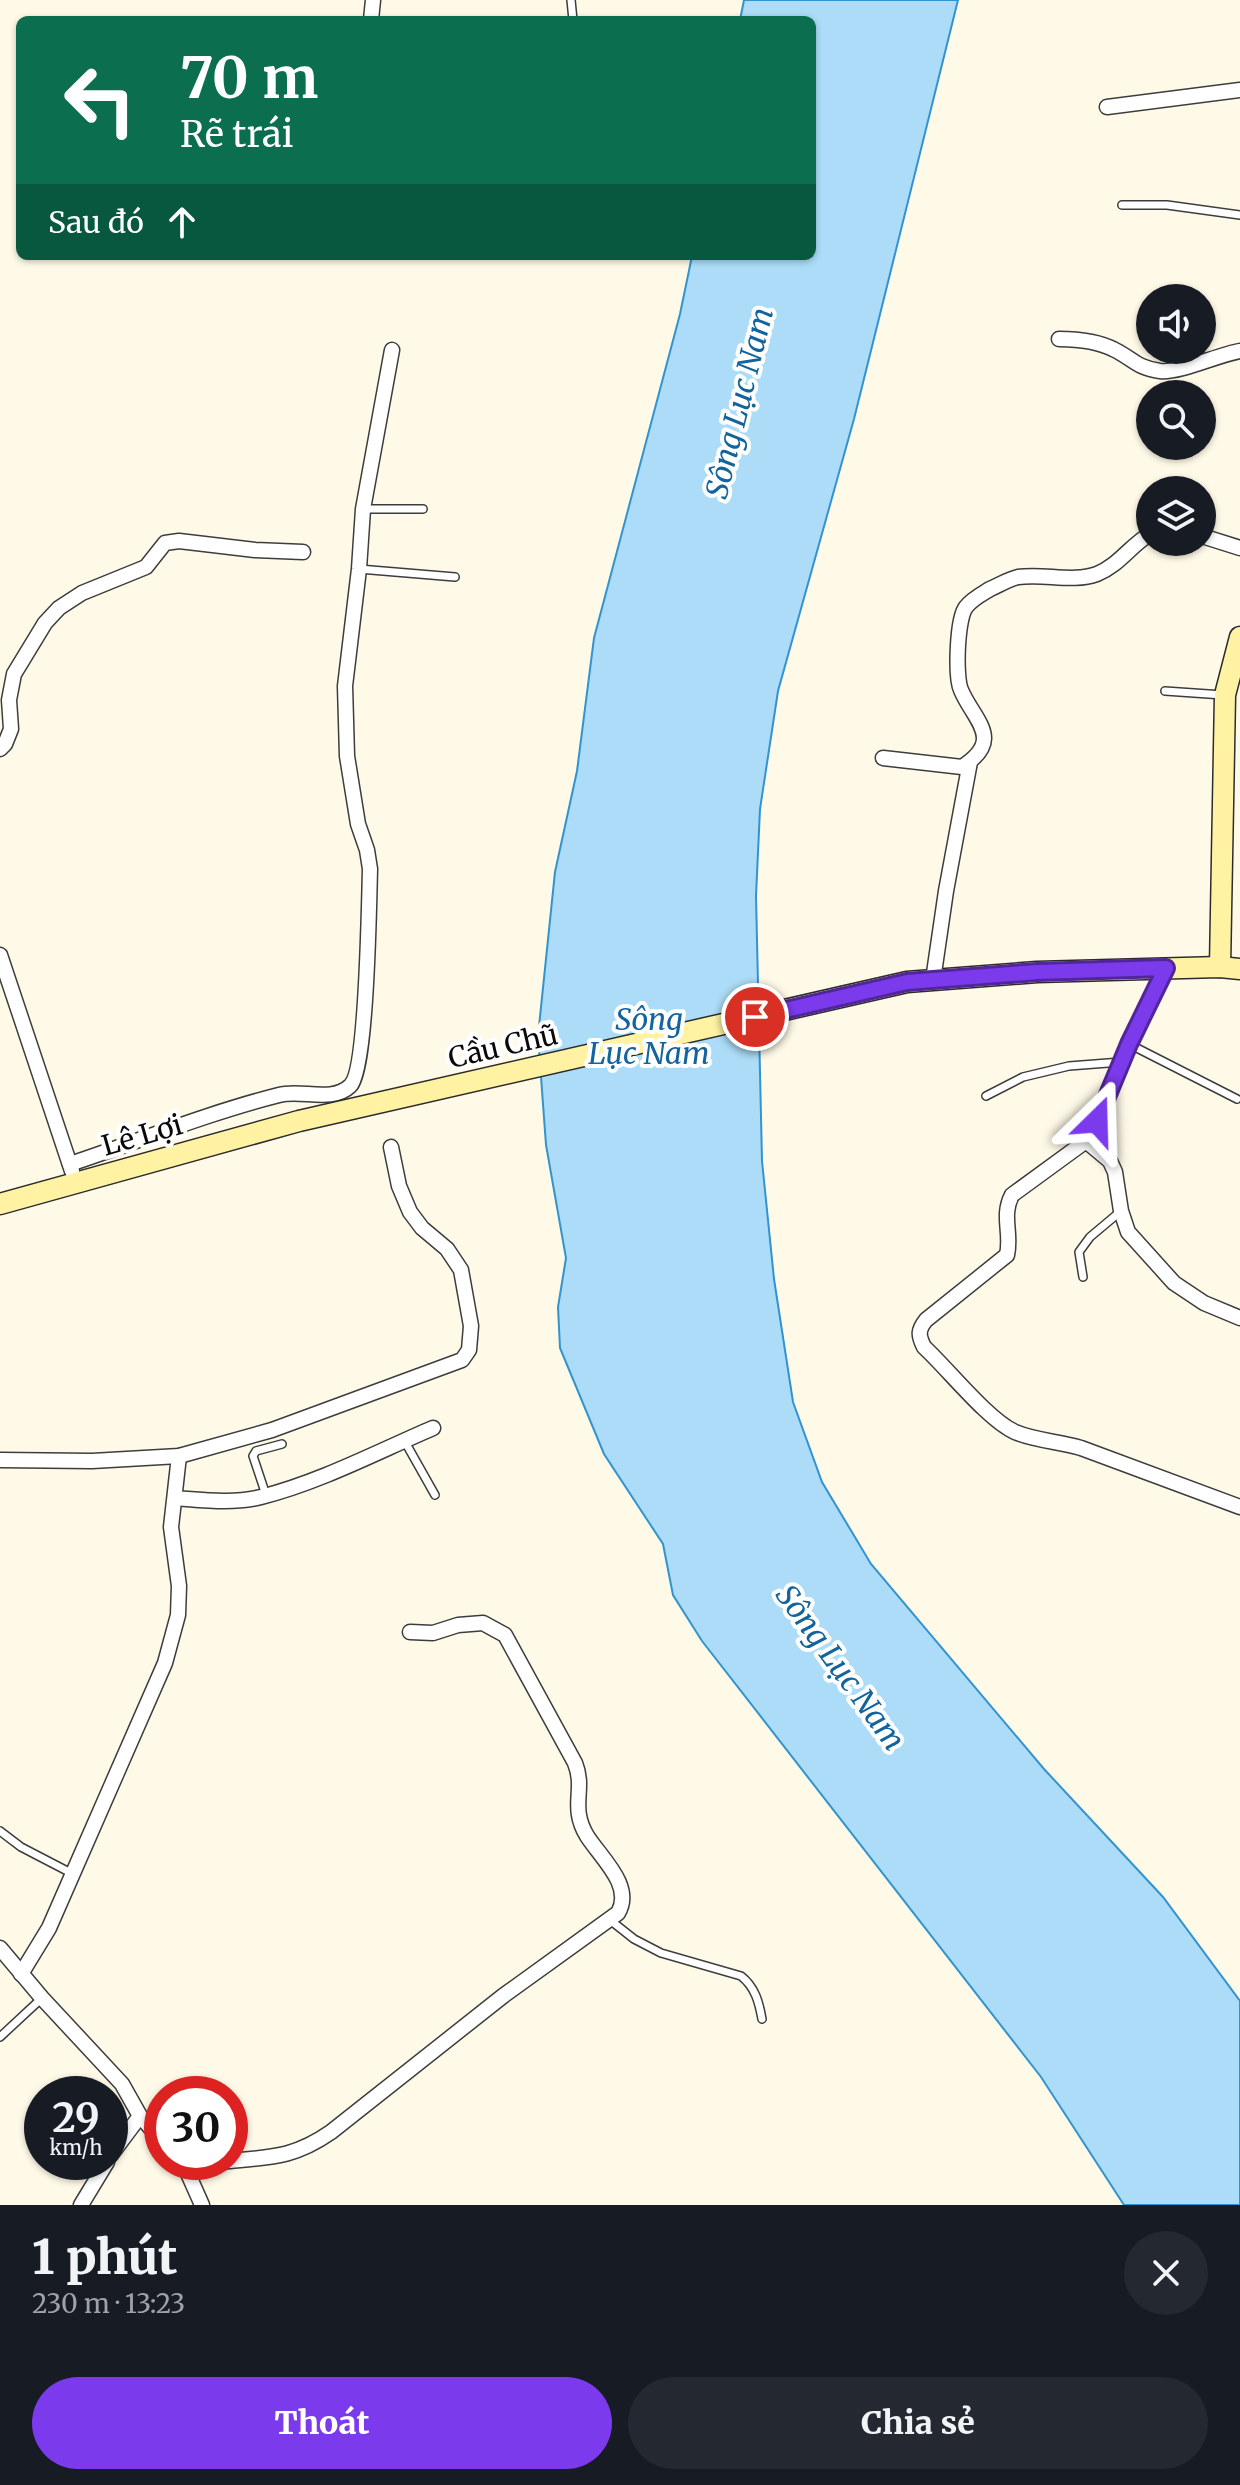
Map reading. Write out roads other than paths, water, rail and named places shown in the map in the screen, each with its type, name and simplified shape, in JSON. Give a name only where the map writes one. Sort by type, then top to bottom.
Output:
[{"type":"street","points":[[1107,107],[1240,90]]},
{"type":"street","points":[[1059,339],[1081,339],[1099,344],[1115,350],[1135,365],[1163,372],[1240,351]]},
{"type":"street","points":[[0,955],[73,1174],[282,1094],[337,1094],[352,1086],[358,1071],[365,991],[370,869],[358,824],[347,756],[345,686],[363,509],[392,350]]},
{"type":"street","points":[[1216,540],[1240,548]]},
{"type":"street","points":[[0,749],[11,729],[6,687],[45,623],[59,608],[82,593],[146,567],[165,543],[179,541],[303,552]]},
{"type":"street","points":[[883,758],[962,767],[983,745],[979,718],[959,687],[960,625],[964,609],[974,598],[1016,577],[1077,578],[1094,575],[1110,568],[1136,543]]},
{"type":"street","points":[[1230,968],[1233,749],[1225,695],[1240,637]]},
{"type":"street","points":[[933,980],[970,762]]},
{"type":"street","points":[[1166,968],[1086,1141],[1012,1195],[1006,1206],[1007,1255],[926,1320],[919,1329],[919,1337],[924,1347],[982,1406],[1012,1431],[1044,1442],[1062,1442],[1081,1448],[1240,1507]]},
{"type":"street","name":"Cầu Chũ","points":[[299,1121],[907,982],[1037,972],[1230,968]]},
{"type":"street","name":"Lê Lợi","points":[[0,1204],[73,1174],[299,1121]]},
{"type":"street","points":[[1086,1141],[1110,1161],[1128,1232],[1174,1283],[1204,1303],[1240,1318]]},
{"type":"street","points":[[0,1460],[92,1461],[179,1456],[272,1430],[462,1360],[469,1350],[471,1326],[461,1270],[447,1249],[422,1228],[410,1212],[399,1186],[391,1147]]},
{"type":"street","points":[[175,1498],[217,1502],[266,1495],[312,1480],[433,1428]]},
{"type":"street","points":[[21,1974],[49,1928],[165,1663],[178,1615],[179,1586],[171,1527],[179,1456]]},
{"type":"street","points":[[248,2159],[293,2153],[310,2147],[503,1996],[618,1913],[622,1906],[615,1873],[587,1835],[578,1816],[578,1770],[505,1635],[483,1623],[458,1625],[433,1633],[410,1632]]},
{"type":"street","points":[[0,1948],[122,2084],[144,2121]]},
{"type":"street","points":[[128,2132],[140,2116]]},
{"type":"street","points":[[81,2205],[96,2180]]},
{"type":"street","points":[[190,2180],[202,2205]]},
{"type":"lane","points":[[1122,205],[1167,205],[1240,215]]},
{"type":"lane","points":[[363,509],[423,509]]},
{"type":"lane","points":[[359,569],[455,577]]},
{"type":"lane","points":[[1165,691],[1225,695]]},
{"type":"lane","points":[[1129,1044],[1237,1099]]},
{"type":"lane","points":[[986,1096],[1023,1077],[1054,1069],[1121,1062]]},
{"type":"lane","points":[[1083,1277],[1079,1252],[1090,1237],[1121,1211]]},
{"type":"lane","points":[[404,1440],[435,1495]]},
{"type":"lane","points":[[266,1495],[253,1456],[256,1451],[282,1444]]},
{"type":"lane","points":[[0,1831],[21,1847],[73,1874]]},
{"type":"lane","points":[[608,1919],[634,1939],[661,1953],[741,1976],[749,1982],[759,2000],[762,2019]]},
{"type":"lane","points":[[0,2037],[42,1998]]},
{"type":"water","name":"Sông Lục Nam","points":[[744,0],[958,0],[854,419],[778,691],[760,809],[756,896],[762,1161],[774,1279],[793,1402],[822,1482],[871,1564],[1044,1769],[1163,1897],[1240,2001],[1240,2205],[1124,2205],[1041,2077],[702,1641],[673,1595],[663,1544],[604,1454],[560,1348],[558,1307],[566,1258],[546,1145],[538,1036],[555,872],[577,771],[594,638],[680,314],[691,260],[816,260],[816,16],[741,16]]}]
